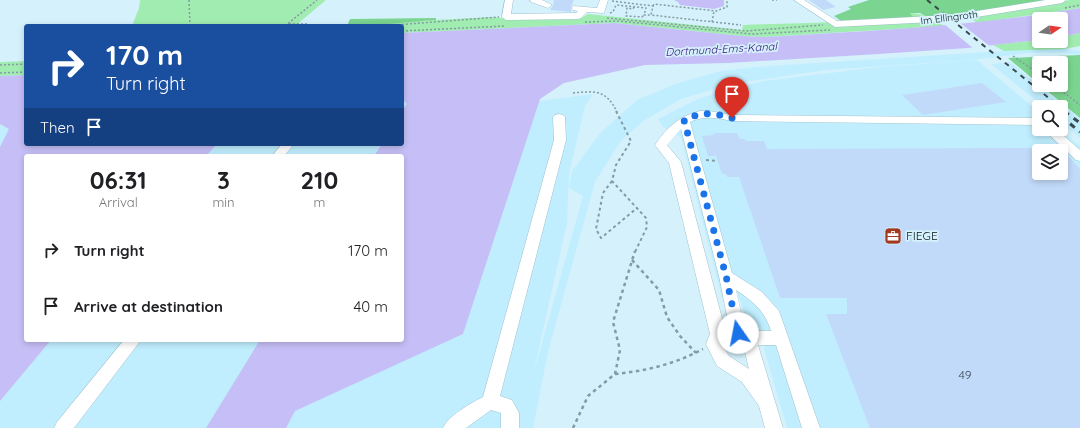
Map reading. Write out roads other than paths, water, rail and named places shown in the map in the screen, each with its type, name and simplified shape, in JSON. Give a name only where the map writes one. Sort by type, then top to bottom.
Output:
[{"type":"street","points":[[509,0],[506,21],[578,16],[584,10]]},
{"type":"street","points":[[534,0],[548,5]]},
{"type":"street","points":[[566,7],[601,11],[604,0]]},
{"type":"street","name":"Im Ellingroth","points":[[798,0],[835,27],[952,18],[1062,0]]},
{"type":"street","points":[[767,403],[748,377],[723,361],[714,344],[718,334],[675,162],[661,145],[670,131],[684,120],[695,115],[714,114],[732,118],[1032,121]]},
{"type":"street","points":[[490,402],[560,140],[559,117]]},
{"type":"street","points":[[684,120],[742,335],[750,344],[774,428]]},
{"type":"street","points":[[1057,136],[1071,147],[1080,157]]},
{"type":"street","points":[[280,154],[286,146]]},
{"type":"street","points":[[726,276],[757,296],[774,316],[811,428]]},
{"type":"street","points":[[718,334],[728,331],[742,335],[782,338]]},
{"type":"street","points":[[63,428],[131,342]]},
{"type":"street","points":[[456,427],[480,407],[490,402],[506,406],[510,413],[510,428]]},
{"type":"water","points":[[674,0],[724,0],[724,6],[714,9],[680,5]]},
{"type":"water","points":[[1080,8],[1080,33],[1068,36],[1068,12],[1054,12]]},
{"type":"water","name":"Dortmund-Ems-Kanal","points":[[1032,15],[1032,41],[968,48],[879,54],[728,63],[645,65],[564,83],[540,99],[463,334],[295,411],[286,428],[206,428],[259,342],[404,342],[404,154],[375,154],[381,146],[404,146],[404,108],[407,104],[404,100],[404,33],[614,23],[765,37],[963,24]]},
{"type":"water","points":[[24,75],[24,146],[215,146],[208,154],[24,154],[24,342],[49,342],[0,401],[0,147],[9,129],[0,124],[0,76]]},
{"type":"railway","points":[[927,0],[1051,100]]},
{"type":"railway","points":[[1068,114],[1080,123]]},
{"type":"railway","points":[[1068,122],[1080,132]]},
{"type":"place","name":"FIEGE","points":[[893,236]]}]
